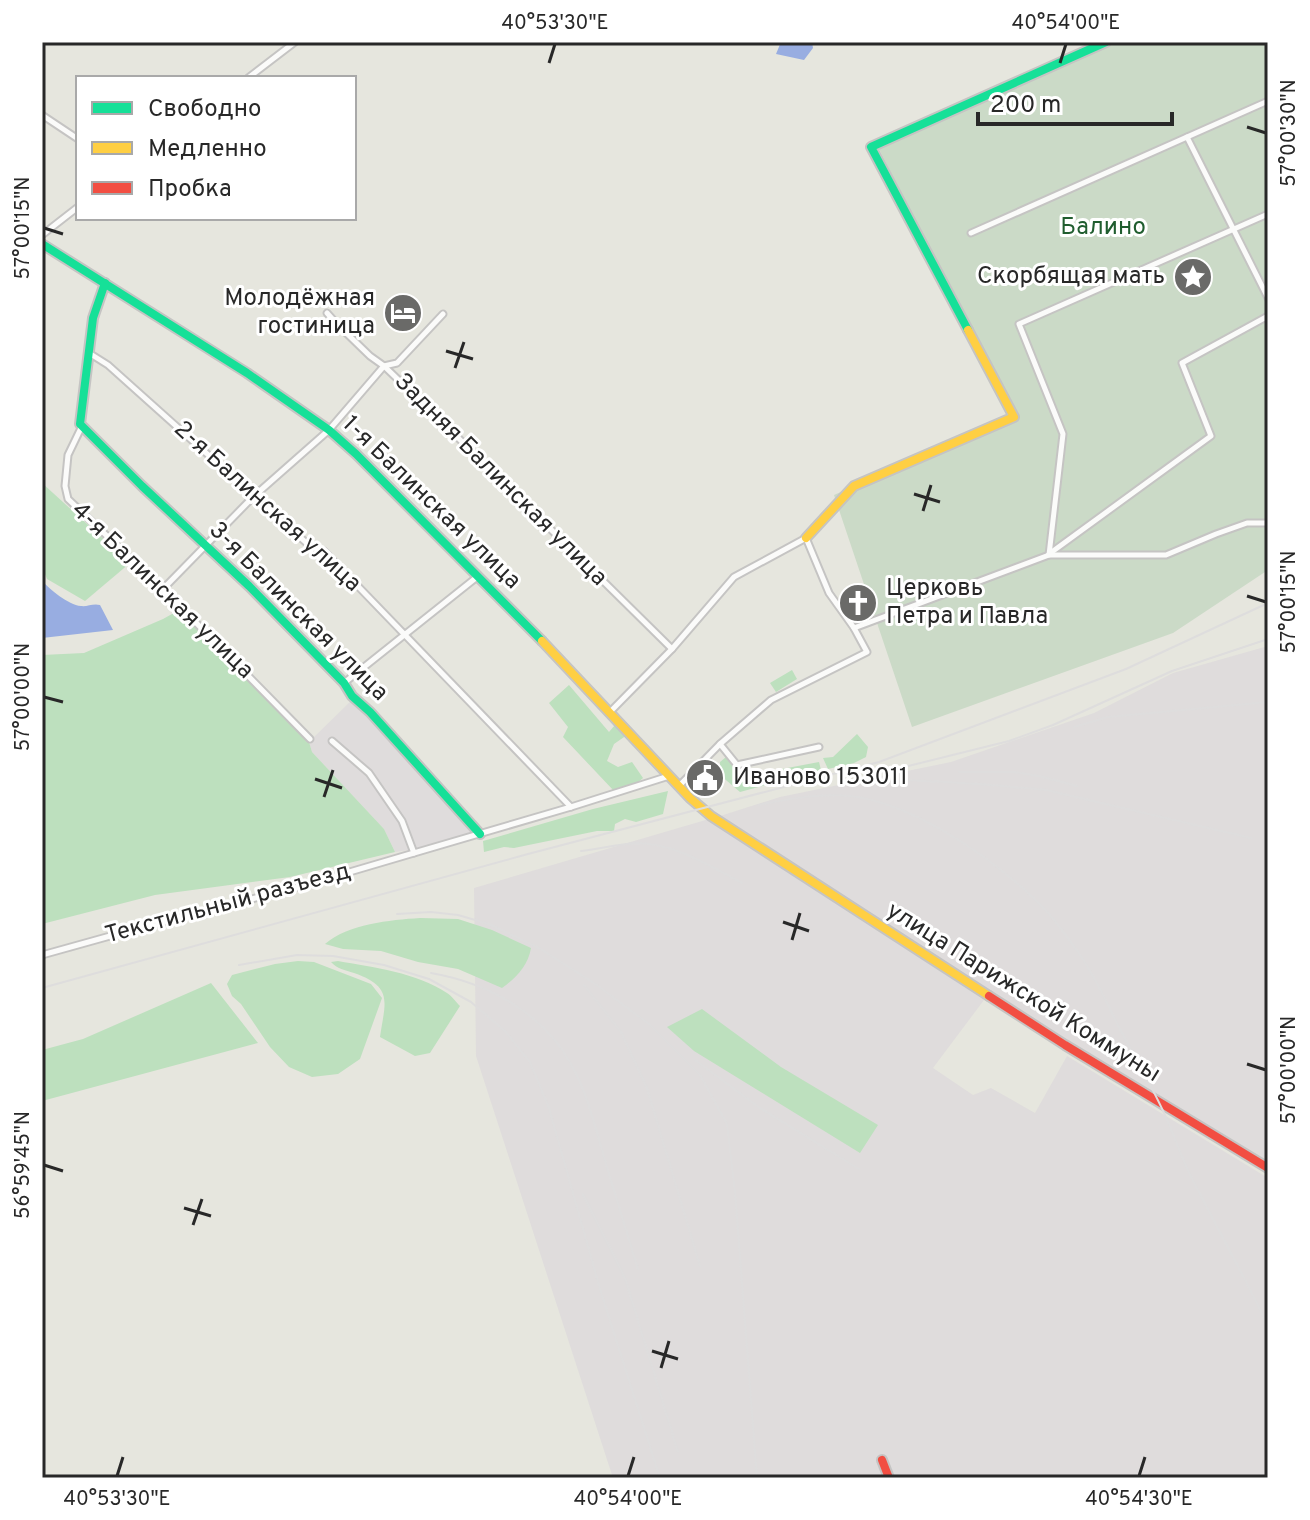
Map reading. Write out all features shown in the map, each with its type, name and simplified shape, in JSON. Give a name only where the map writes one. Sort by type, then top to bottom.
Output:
[{"type":"main road","points":[[806,538],[854,486],[1014,417],[871,147],[1106,42]]},
{"type":"main road","name":"1-я Балинская улица","points":[[42,244],[247,373],[329,430],[478,576],[679,786]]},
{"type":"main road","points":[[81,425],[93,318],[105,283]]},
{"type":"main road","name":"3-я Балинская улица","points":[[81,425],[249,586],[344,683],[352,696],[480,834]]},
{"type":"main road","name":"улица Парижской Коммуны","points":[[679,786],[711,816],[1065,1045],[1268,1168]]},
{"type":"main road","points":[[882,1460],[889,1478]]},
{"type":"street","points":[[282,42],[287,48]]},
{"type":"street","points":[[251,76],[295,42]]},
{"type":"street","points":[[971,233],[1268,101]]},
{"type":"street","points":[[42,115],[76,138]]},
{"type":"street","points":[[1187,137],[1268,298]]},
{"type":"street","points":[[42,235],[76,209]]},
{"type":"street","points":[[1049,555],[1063,434],[1019,324],[1268,214]]},
{"type":"street","name":"Задняя Балинская улица","points":[[327,313],[672,649]]},
{"type":"street","points":[[163,589],[253,497],[329,430],[384,366],[397,363],[443,314]]},
{"type":"street","points":[[854,628],[1049,555],[1211,436],[1182,363],[1268,316]]},
{"type":"street","name":"2-я Балинская улица","points":[[89,353],[108,365],[311,547],[324,551],[571,807]]},
{"type":"street","name":"4-я Балинская улица","points":[[81,425],[68,455],[65,486],[68,499],[163,589],[310,739]]},
{"type":"street","points":[[1049,555],[1166,555],[1247,523],[1268,523]]},
{"type":"street","points":[[610,712],[672,649],[734,577],[806,538],[829,593],[867,652],[771,700],[720,744],[679,786]]},
{"type":"street","points":[[344,683],[478,576]]},
{"type":"street","points":[[332,741],[369,773],[402,821],[414,853]]},
{"type":"street","points":[[720,744],[737,765],[819,747]]},
{"type":"street","name":"Текстильный разъезд","points":[[42,955],[302,886],[670,776]]},
{"type":"shaded area","points":[[1268,646],[1268,1166],[1160,1101],[717,817],[780,797],[951,762],[1094,713],[1173,673]]},
{"type":"shaded area","points":[[352,700],[369,714],[476,832],[395,852],[384,829],[312,752],[309,742]]},
{"type":"shaded area","points":[[709,819],[984,1000],[933,1068],[973,1095],[991,1088],[1035,1113],[1067,1056],[1268,1178],[1268,1478],[613,1478],[476,1056],[474,888]]},
{"type":"green space","name":"Балино","points":[[1117,42],[1268,42],[1268,570],[1173,633],[912,727],[834,495],[1014,416],[879,149]]},
{"type":"green space","points":[[42,483],[130,563],[85,601],[47,579],[42,567]]},
{"type":"green space","points":[[181,609],[309,742],[312,752],[384,829],[395,852],[290,877],[155,895],[42,924],[42,655],[84,653]]},
{"type":"green space","points":[[792,670],[797,679],[776,692],[770,683]]},
{"type":"green space","points":[[569,685],[609,732],[615,725],[627,735],[614,744],[607,761],[618,767],[632,762],[643,778],[635,785],[614,791],[563,737],[568,727],[549,703]]},
{"type":"green space","points":[[857,734],[868,747],[866,757],[828,769],[823,758],[833,757]]},
{"type":"green space","points":[[726,757],[745,776],[819,762],[821,770],[740,792],[720,775],[720,762]]},
{"type":"green space","points":[[668,791],[663,814],[636,822],[625,819],[615,824],[614,831],[597,831],[484,852],[483,841]]},
{"type":"green space","points":[[420,918],[458,919],[531,948],[521,971],[502,988],[458,969],[381,951],[343,949],[325,944],[357,928]]},
{"type":"green space","points":[[298,961],[314,962],[371,984],[382,998],[360,1059],[338,1074],[312,1077],[289,1067],[270,1047],[241,1004],[232,996],[227,984],[232,975]]},
{"type":"green space","points":[[331,962],[423,980],[452,997],[460,1006],[430,1053],[415,1056],[380,1037],[385,1005],[381,990],[367,978]]},
{"type":"green space","points":[[211,983],[258,1043],[42,1101],[42,1050],[83,1039]]},
{"type":"green space","points":[[702,1009],[781,1067],[878,1125],[860,1153],[694,1051],[667,1027]]},
{"type":"water","points":[[781,42],[812,42],[813,48],[804,60],[776,54]]},
{"type":"water","points":[[42,581],[71,603],[100,605],[113,630],[42,638]]},
{"type":"railway","points":[[42,988],[528,854],[879,762],[1126,669],[1268,603]]},
{"type":"railway","points":[[864,777],[1009,741],[1053,725],[1172,671],[1268,639]]},
{"type":"railway","points":[[1074,727],[1108,717],[1268,702]]},
{"type":"railway","points":[[959,772],[1014,772],[1077,786]]},
{"type":"railway","points":[[889,779],[1046,790],[1251,838]]},
{"type":"railway","points":[[759,805],[838,795],[902,810],[957,839],[1031,895],[1062,930],[1097,983],[1154,1091],[1185,1164],[1268,1326]]},
{"type":"railway","points":[[581,851],[651,844],[691,857],[742,883]]},
{"type":"railway","points":[[397,914],[431,912],[458,915],[489,924],[539,948],[594,983],[649,1024],[700,1075],[727,1124],[757,1478]]},
{"type":"railway","points":[[239,965],[297,955],[333,956],[384,965],[429,979],[471,1002],[505,1031],[530,1062],[549,1108],[600,1289],[660,1478]]},
{"type":"railway","points":[[431,973],[473,984],[512,1003],[529,1015],[559,1046],[577,1075],[586,1098],[638,1269]]},
{"type":"railway","points":[[584,985],[621,1032],[647,1088],[700,1266]]},
{"type":"railway","points":[[695,1060],[760,1108],[859,1169]]},
{"type":"railway","points":[[583,1194],[625,1278],[678,1452]]},
{"type":"traffic: fast","points":[[968,330],[871,147],[1106,42]]},
{"type":"traffic: fast","points":[[42,244],[247,373],[329,430],[542,641]]},
{"type":"traffic: fast","points":[[105,283],[93,318],[80,424],[249,586],[344,683],[352,696],[480,834]]},
{"type":"traffic: slow","points":[[806,538],[854,486],[1014,417],[968,330]]},
{"type":"traffic: slow","points":[[542,641],[690,798],[711,816],[989,996]]},
{"type":"traffic: jam","points":[[989,996],[1268,1168]]},
{"type":"traffic: jam","points":[[882,1460],[889,1478]]},
{"type":"place","name":"Скорбящая мать","points":[[1193,277]]},
{"type":"place","name":"Молодёжная гостиница","points":[[403,313]]},
{"type":"place","name":"Церковь Петра и Павла","points":[[858,603]]},
{"type":"place","name":"Иваново 153011","points":[[705,778]]}]
